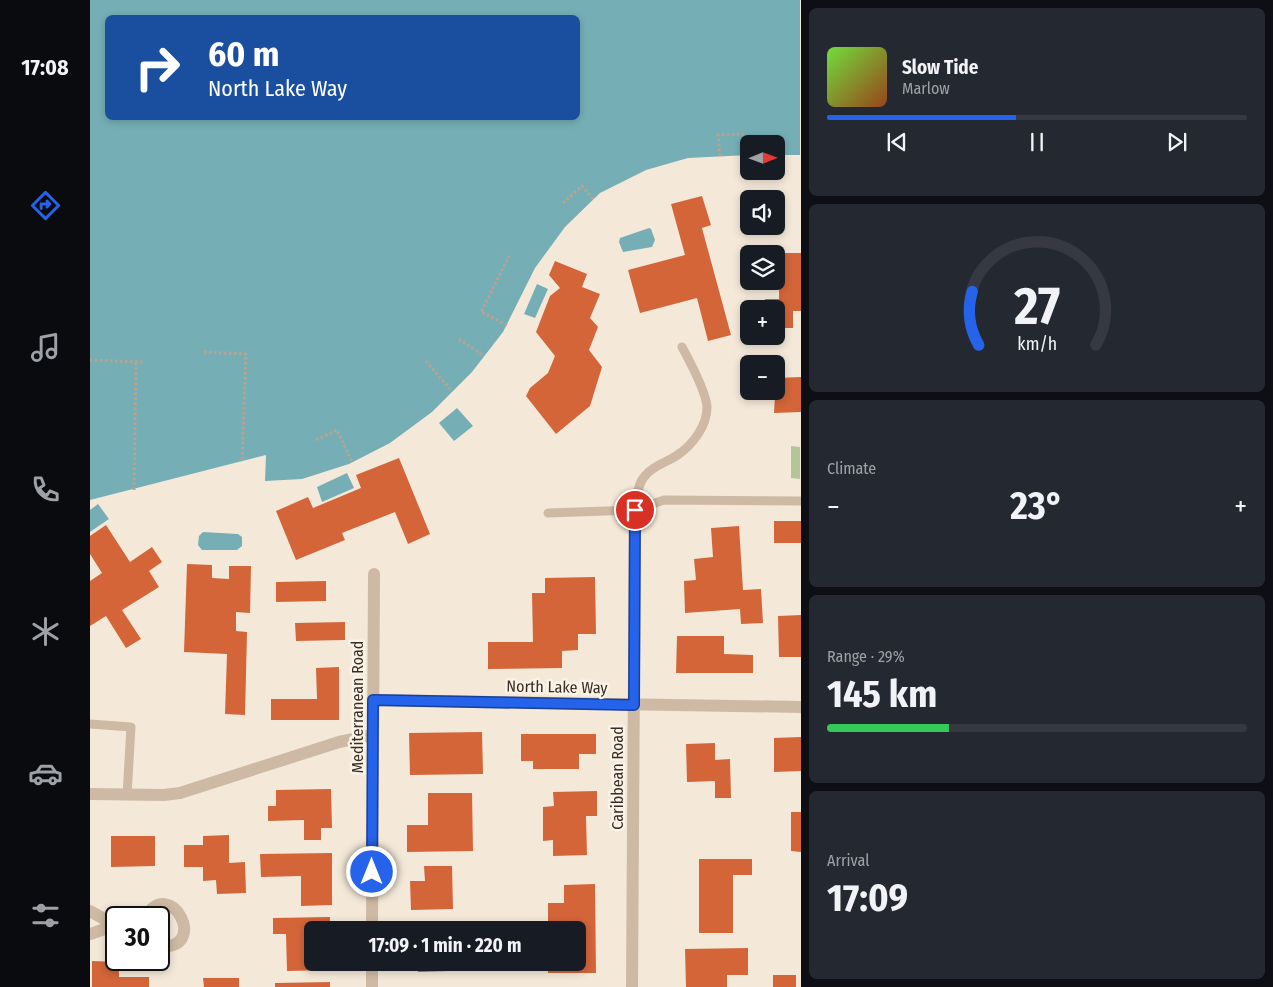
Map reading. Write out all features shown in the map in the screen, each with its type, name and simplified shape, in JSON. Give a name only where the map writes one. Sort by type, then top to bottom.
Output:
[{"type":"street","name":"Caribbean Road","points":[[632,987],[635,510]]},
{"type":"street","name":"Mediterranean Road","points":[[372,921],[374,574]]},
{"type":"street","name":"North Lake Way","points":[[373,700],[800,707]]},
{"type":"street","points":[[90,794],[180,793],[339,742],[373,735]]},
{"type":"street","points":[[170,907],[178,910],[182,916],[184,929],[178,941],[170,945]]},
{"type":"street","points":[[90,911],[105,919]]},
{"type":"street","points":[[90,934],[105,929]]},
{"type":"street","points":[[370,987],[371,971]]},
{"type":"lane","points":[[635,510],[640,483],[644,476],[678,456],[696,441],[704,421],[707,406],[693,367],[682,347]]},
{"type":"lane","points":[[548,514],[635,510],[664,500],[800,501]]},
{"type":"lane","points":[[90,724],[131,728],[127,795]]},
{"type":"path","points":[[720,156],[718,135],[746,134]]},
{"type":"path","points":[[562,203],[582,186],[594,200]]},
{"type":"path","points":[[507,325],[481,312],[509,256]]},
{"type":"path","points":[[459,339],[484,356]]},
{"type":"path","points":[[204,352],[246,354],[242,462]]},
{"type":"path","points":[[90,360],[143,362]]},
{"type":"path","points":[[426,361],[452,391]]},
{"type":"path","points":[[134,490],[136,362]]},
{"type":"path","points":[[316,440],[337,430],[352,462]]},
{"type":"green space","points":[[791,446],[800,447],[800,479],[791,478]]},
{"type":"water","points":[[90,0],[800,0],[800,155],[785,155],[785,135],[740,135],[740,155],[688,158],[646,170],[600,193],[565,227],[535,268],[503,332],[472,372],[432,412],[390,443],[349,464],[302,479],[265,481],[266,455],[90,500]]},
{"type":"water","points":[[649,228],[655,240],[652,247],[623,252],[619,242],[620,238]]},
{"type":"water","points":[[537,284],[548,289],[535,318],[524,314]]},
{"type":"water","points":[[457,408],[473,426],[454,441],[439,423]]},
{"type":"water","points":[[347,473],[354,488],[322,502],[317,487]]},
{"type":"water","points":[[98,504],[109,519],[90,532],[90,510]]},
{"type":"water","points":[[203,532],[238,534],[242,537],[242,546],[237,550],[202,550],[198,545],[199,536]]},
{"type":"building","points":[[702,196],[711,225],[702,228],[731,335],[708,341],[697,298],[640,313],[628,270],[685,255],[671,204]]},
{"type":"building","points":[[785,253],[801,253],[801,311],[793,311],[793,328],[785,328],[785,300],[765,300],[779,299],[779,290],[785,290]]},
{"type":"building","points":[[555,261],[587,274],[582,287],[600,294],[590,318],[598,327],[589,350],[602,367],[590,406],[556,434],[526,396],[530,388],[548,373],[555,356],[536,332],[550,296],[560,288],[549,275]]},
{"type":"building","points":[[801,377],[801,412],[774,413],[775,400],[785,400],[785,378]]},
{"type":"building","points":[[399,458],[430,534],[408,544],[395,512],[342,533],[345,540],[296,560],[276,511],[308,497],[313,508],[361,488],[356,475]]},
{"type":"building","points":[[774,521],[801,521],[801,543],[774,543]]},
{"type":"building","points":[[106,525],[130,562],[152,547],[162,562],[149,571],[159,587],[122,610],[141,639],[126,648],[106,616],[90,626],[90,581],[102,573],[90,554],[90,536]]},
{"type":"building","points":[[739,526],[743,590],[761,589],[763,623],[741,624],[740,609],[685,613],[684,581],[696,580],[694,559],[713,557],[711,528]]},
{"type":"building","points":[[187,564],[212,565],[212,578],[229,579],[229,566],[251,566],[250,613],[236,612],[236,631],[247,632],[245,715],[225,714],[227,654],[184,652]]},
{"type":"building","points":[[595,577],[596,634],[578,634],[578,650],[562,651],[562,668],[488,669],[488,642],[533,642],[532,593],[545,593],[545,578]]},
{"type":"building","points":[[326,581],[326,601],[276,602],[276,582]]},
{"type":"building","points":[[801,615],[801,657],[779,657],[778,616]]},
{"type":"building","points":[[345,622],[345,640],[296,641],[295,623]]},
{"type":"building","points":[[677,636],[724,636],[724,654],[753,655],[753,673],[676,673]]},
{"type":"building","points":[[339,667],[339,720],[271,720],[271,699],[317,699],[316,668]]},
{"type":"building","points":[[482,732],[483,774],[410,775],[409,733]]},
{"type":"building","points":[[521,734],[596,734],[596,754],[579,754],[579,769],[533,769],[533,761],[521,761]]},
{"type":"building","points":[[801,737],[801,771],[774,772],[774,738]]},
{"type":"building","points":[[715,743],[715,760],[730,759],[731,798],[715,798],[715,781],[687,782],[686,744]]},
{"type":"building","points":[[331,789],[332,828],[321,828],[321,840],[304,840],[304,820],[268,821],[268,806],[276,806],[276,790]]},
{"type":"building","points":[[597,791],[597,816],[586,816],[587,855],[553,856],[553,840],[543,841],[543,807],[554,806],[553,792]]},
{"type":"building","points":[[428,793],[472,793],[473,851],[407,852],[407,825],[428,825]]},
{"type":"building","points":[[791,812],[801,812],[801,852],[791,851]]},
{"type":"building","points":[[229,835],[229,863],[245,862],[246,893],[217,894],[216,880],[203,881],[203,867],[184,867],[184,845],[203,845],[203,836]]},
{"type":"building","points":[[111,836],[155,836],[155,866],[111,867]]},
{"type":"building","points":[[332,853],[332,905],[301,906],[301,876],[261,877],[260,854]]},
{"type":"building","points":[[699,859],[752,859],[752,875],[733,875],[733,933],[699,933]]},
{"type":"building","points":[[424,866],[452,866],[453,909],[411,910],[410,881],[425,881]]},
{"type":"building","points":[[595,884],[596,973],[548,973],[548,971],[586,971],[586,921],[548,921],[548,903],[564,903],[564,885]]},
{"type":"building","points":[[330,917],[330,921],[304,921],[304,971],[287,971],[286,934],[273,934],[273,918]]},
{"type":"building","points":[[748,948],[748,975],[727,975],[727,987],[686,987],[685,949]]},
{"type":"building","points":[[92,961],[105,961],[105,971],[119,971],[119,977],[149,977],[149,987],[92,987]]},
{"type":"building","points":[[773,975],[796,975],[796,987],[773,987]]},
{"type":"building","points":[[203,978],[239,978],[239,987],[204,987]]},
{"type":"building","points":[[330,982],[330,987],[275,987],[275,983]]},
{"type":"route","points":[[372,872],[373,700],[634,705],[635,510]]}]
